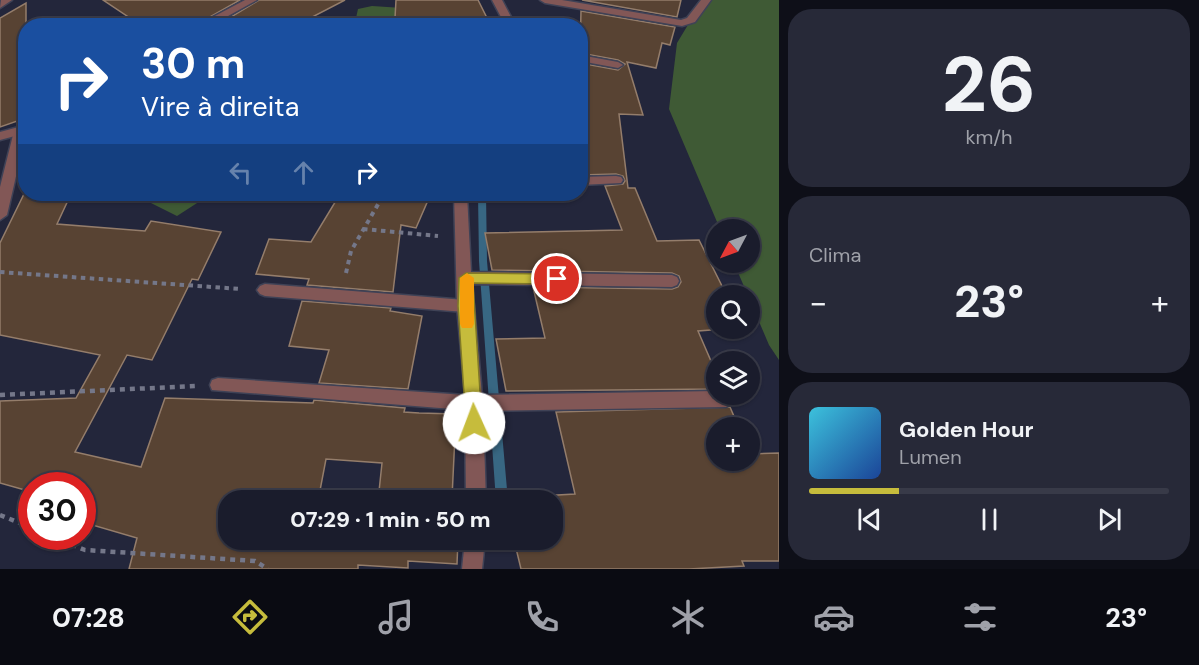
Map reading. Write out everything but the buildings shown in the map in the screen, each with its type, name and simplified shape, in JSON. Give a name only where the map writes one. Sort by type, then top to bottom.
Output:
[{"type":"street","points":[[0,5],[7,0]]},
{"type":"street","points":[[217,18],[252,0]]},
{"type":"street","points":[[497,0],[506,18]]},
{"type":"street","points":[[545,0],[675,22],[691,20],[706,0]]},
{"type":"street","points":[[588,59],[618,65]]},
{"type":"street","points":[[0,136],[18,131]]},
{"type":"street","points":[[0,215],[18,145]]},
{"type":"street","points":[[588,181],[616,180]]},
{"type":"street","points":[[460,201],[466,278],[465,306],[474,403],[476,490]]},
{"type":"street","points":[[466,278],[672,281]]},
{"type":"street","points":[[265,290],[465,306]]},
{"type":"street","points":[[218,385],[474,403],[706,399]]},
{"type":"street","points":[[472,569],[474,550]]},
{"type":"path","points":[[341,295],[351,251],[380,201]]},
{"type":"path","points":[[363,229],[463,239]]},
{"type":"path","points":[[0,272],[265,290]]},
{"type":"path","points":[[0,395],[218,385]]},
{"type":"path","points":[[0,515],[18,522]]},
{"type":"path","points":[[85,550],[255,561],[267,569]]},
{"type":"green space","points":[[703,0],[779,0],[779,360],[769,345],[760,324],[760,285],[743,285],[738,273],[760,273],[760,219],[716,219],[669,109],[677,43]]},
{"type":"green space","points":[[372,6],[418,9],[420,18],[356,18],[358,9]]},
{"type":"green space","points":[[150,201],[200,201],[177,216]]},
{"type":"waterway","points":[[482,201],[483,261],[501,490]]},
{"type":"slow traffic","points":[[467,278],[465,306],[467,324]]},
{"type":"route","points":[[474,423],[465,306],[466,278],[557,279]]}]
